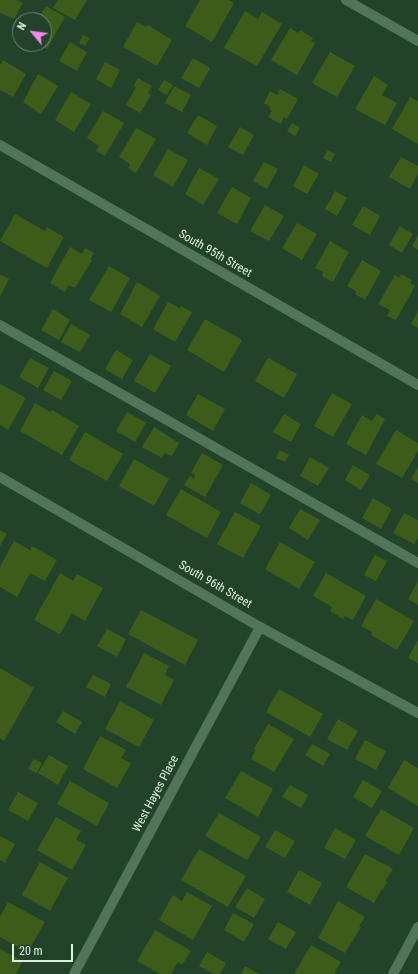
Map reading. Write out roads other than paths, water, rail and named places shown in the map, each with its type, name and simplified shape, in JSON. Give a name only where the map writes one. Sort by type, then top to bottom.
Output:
[{"type":"street","points":[[346,0],[418,41]]},
{"type":"street","name":"South 95th Street","points":[[0,145],[418,385]]},
{"type":"street","points":[[0,325],[418,562]]},
{"type":"street","name":"South 96th Street","points":[[0,477],[260,626],[418,713]]},
{"type":"street","name":"West Hayes Place","points":[[74,974],[260,626]]},
{"type":"street","points":[[393,974],[418,927]]}]
